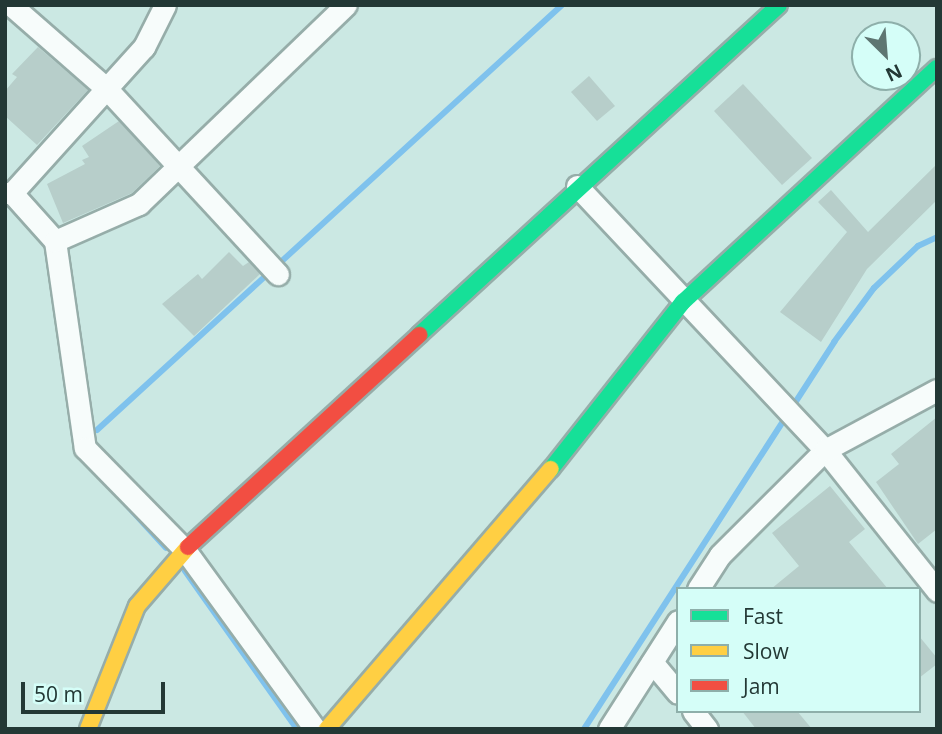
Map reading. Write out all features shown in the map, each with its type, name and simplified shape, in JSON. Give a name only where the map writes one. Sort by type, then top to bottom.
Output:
[{"type":"street","points":[[11,5],[107,89],[275,270]]},
{"type":"street","points":[[165,5],[144,47],[8,193],[55,242],[85,448],[185,550],[315,729]]},
{"type":"street","points":[[55,242],[139,204],[177,164],[346,5]]},
{"type":"street","points":[[88,729],[137,606],[185,550],[577,186],[779,5]]},
{"type":"street","points":[[327,729],[508,523],[683,302],[937,68]]},
{"type":"street","points":[[577,186],[683,302],[825,450],[937,592]]},
{"type":"street","points":[[699,587],[720,555],[825,450],[937,390]]},
{"type":"street","points":[[609,729],[676,624]]},
{"type":"street","points":[[652,662],[676,691]]},
{"type":"street","points":[[695,713],[707,729]]},
{"type":"building","points":[[38,47],[88,90],[37,145],[5,116],[5,91],[17,77],[12,74]]},
{"type":"building","points":[[589,76],[615,106],[597,121],[571,92]]},
{"type":"building","points":[[743,84],[812,158],[782,185],[714,111]]},
{"type":"building","points":[[119,121],[160,166],[132,193],[63,223],[47,184],[85,164],[82,160],[89,157],[82,146]]},
{"type":"building","points":[[937,164],[937,200],[867,269],[821,342],[780,312],[847,232],[818,202],[831,190],[868,232]]},
{"type":"building","points":[[229,252],[243,266],[249,262],[260,274],[194,336],[162,304],[198,274],[202,279]]},
{"type":"building","points":[[937,417],[937,529],[918,544],[876,482],[899,464],[891,454]]},
{"type":"building","points":[[830,486],[865,529],[849,542],[886,587],[773,587],[799,566],[772,533]]},
{"type":"building","points":[[921,638],[937,658],[937,664],[921,676]]},
{"type":"building","points":[[744,713],[799,713],[812,729],[756,729]]},
{"type":"waterway","points":[[97,430],[562,5]]},
{"type":"waterway","points":[[584,729],[834,342],[874,288],[918,246],[937,237]]},
{"type":"waterway","points":[[124,502],[166,548]]},
{"type":"waterway","points":[[185,571],[297,729]]},
{"type":"traffic: fast","points":[[419,335],[779,5]]},
{"type":"traffic: fast","points":[[551,469],[683,302],[937,68]]},
{"type":"traffic: slow","points":[[327,729],[551,469]]},
{"type":"traffic: slow","points":[[88,729],[137,606],[188,547]]},
{"type":"traffic: jam","points":[[188,547],[419,335]]}]
